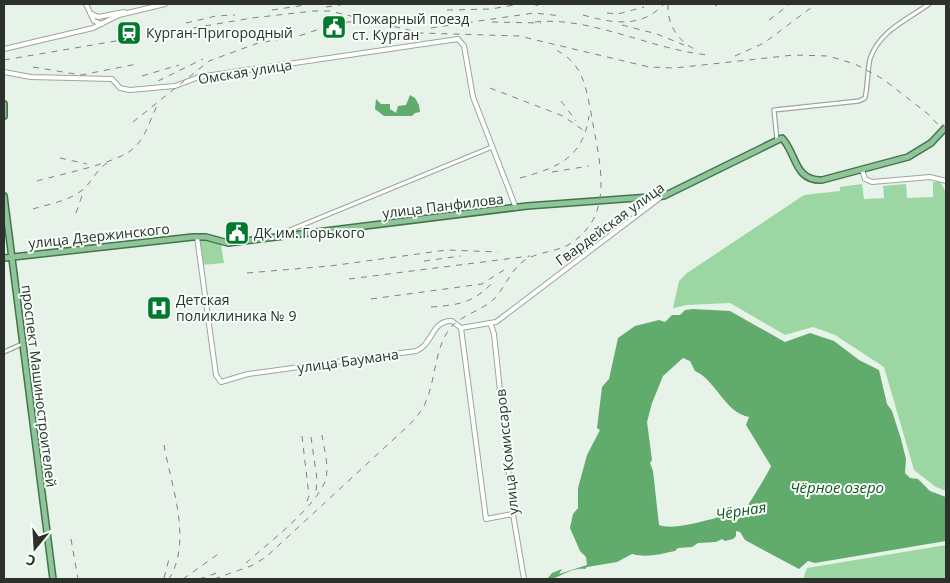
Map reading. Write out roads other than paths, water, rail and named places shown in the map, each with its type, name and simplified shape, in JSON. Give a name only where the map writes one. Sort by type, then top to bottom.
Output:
[{"type":"main road","points":[[86,4],[94,21],[104,23]]},
{"type":"main road","points":[[90,14],[98,17],[165,4]]},
{"type":"main road","points":[[4,49],[88,30],[135,11]]},
{"type":"main road","points":[[104,23],[105,16]]},
{"type":"main road","points":[[88,30],[98,17]]},
{"type":"main road","name":"Омская улица","points":[[4,72],[31,77],[112,79],[120,88],[130,90],[175,86],[200,77],[460,39],[464,46],[471,91],[492,147]]},
{"type":"main road","points":[[4,104],[4,116]]},
{"type":"main road","points":[[777,140],[782,138],[784,140],[800,171],[808,178],[819,180],[908,158],[931,143],[946,127]]},
{"type":"main road","name":"Гвардейская улица","points":[[461,328],[496,322],[664,196],[777,140]]},
{"type":"main road","points":[[492,147],[516,208]]},
{"type":"main road","points":[[862,170],[865,179],[872,182],[928,177],[946,181]]},
{"type":"main road","name":"проспект Машиностроителей","points":[[4,196],[53,579]]},
{"type":"main road","name":"улица Панфилова","points":[[197,237],[206,237],[225,243],[516,208],[664,196]]},
{"type":"main road","name":"улица Дзержинского","points":[[4,258],[197,237]]},
{"type":"main road","name":"улица Баумана","points":[[197,237],[216,375],[219,381],[226,382],[248,374],[416,351],[425,346],[435,328],[441,323],[452,321],[461,328]]},
{"type":"main road","points":[[494,334],[496,322]]},
{"type":"main road","name":"улица Комиссаров","points":[[491,324],[494,334],[513,514],[524,579]]},
{"type":"main road","points":[[461,328],[486,519],[513,514]]},
{"type":"street","points":[[777,140],[774,110],[859,101],[864,98],[867,77],[876,44],[884,35],[928,4]]},
{"type":"street","points":[[272,237],[492,147]]},
{"type":"street","points":[[4,352],[22,344]]},
{"type":"water","points":[[410,95],[415,98],[420,112],[412,116],[384,116],[375,109],[376,99],[381,104],[390,104],[390,109],[396,113],[398,106],[406,105]]},
{"type":"water","name":"Чёрное озеро","points":[[685,310],[730,311],[785,342],[810,333],[834,341],[859,360],[879,370],[887,404],[892,411],[901,439],[906,459],[905,473],[910,478],[918,479],[930,491],[946,497],[946,541],[815,563],[808,561],[799,569],[745,540],[740,532],[736,531],[736,536],[733,539],[698,543],[692,547],[678,548],[675,551],[648,556],[632,554],[617,562],[574,570],[547,579],[552,573],[562,569],[559,574],[587,565],[586,557],[580,551],[570,528],[573,514],[578,508],[578,488],[587,455],[600,430],[597,428],[602,387],[609,379],[618,338],[635,326],[659,320],[665,322],[672,315],[680,315]],"holes":[[[683,358],[690,361],[695,371],[709,381],[726,403],[740,414],[749,417],[746,425],[771,466],[736,522],[727,515],[683,526],[659,525],[653,471],[650,463],[652,460],[647,422],[652,403],[663,376]]]},
{"type":"railway","points":[[272,10],[312,4]]},
{"type":"railway","points":[[326,7],[346,4]]},
{"type":"railway","points":[[447,10],[491,9],[520,4]]},
{"type":"railway","points":[[532,4],[544,7]]},
{"type":"railway","points":[[583,15],[615,22],[636,21],[655,12],[664,4]]},
{"type":"railway","points":[[668,4],[669,19],[675,32],[685,43],[698,51]]},
{"type":"railway","points":[[769,20],[790,4]]},
{"type":"railway","points":[[735,56],[764,43],[816,4]]},
{"type":"railway","points":[[607,13],[618,14],[644,7]]},
{"type":"railway","points":[[4,60],[252,18],[313,11],[330,11],[421,33],[519,36],[649,67],[675,68],[794,55],[828,56],[855,64],[883,79],[928,114],[946,133]]},
{"type":"railway","points":[[431,28],[534,13],[562,16]]},
{"type":"railway","points":[[186,23],[216,16],[235,15]]},
{"type":"railway","points":[[133,122],[209,61],[258,43],[299,36],[337,23],[360,21]]},
{"type":"railway","points":[[535,22],[556,21],[600,28],[666,47],[709,55]]},
{"type":"railway","points":[[492,22],[541,23]]},
{"type":"railway","points":[[622,25],[657,34],[684,45]]},
{"type":"railway","points":[[214,579],[251,566],[266,557],[408,426],[419,414],[425,403],[442,343],[451,327],[495,298],[512,273],[525,260],[568,245],[583,233],[593,219],[599,204],[601,187],[598,152],[588,97],[578,69],[572,61],[554,49]]},
{"type":"railway","points":[[158,81],[203,59]]},
{"type":"railway","points":[[33,67],[81,75],[137,64]]},
{"type":"railway","points":[[142,76],[179,65]]},
{"type":"railway","points":[[490,88],[563,116],[583,130]]},
{"type":"railway","points":[[561,101],[576,121]]},
{"type":"railway","points":[[37,181],[104,163],[127,153],[143,137],[159,102]]},
{"type":"railway","points":[[520,178],[556,165],[574,152],[586,131],[589,116]]},
{"type":"railway","points":[[60,158],[87,164]]},
{"type":"railway","points":[[33,209],[64,200],[76,194],[85,188],[107,163]]},
{"type":"railway","points":[[552,172],[589,166]]},
{"type":"railway","points":[[76,213],[84,190]]},
{"type":"railway","points":[[247,273],[330,266],[447,250],[498,252]]},
{"type":"railway","points":[[424,261],[461,256]]},
{"type":"railway","points":[[349,279],[530,256]]},
{"type":"railway","points":[[371,299],[482,284],[507,268]]},
{"type":"railway","points":[[431,307],[467,301],[481,293],[495,280]]},
{"type":"railway","points":[[246,563],[291,524],[314,500],[322,488],[327,468],[322,435]]},
{"type":"railway","points":[[302,436],[309,496],[305,506]]},
{"type":"railway","points":[[311,437],[317,479],[316,493]]},
{"type":"railway","points":[[164,445],[175,495],[180,530],[176,564],[169,579]]},
{"type":"railway","points":[[71,539],[78,579]]},
{"type":"railway","points":[[183,579],[221,552]]},
{"type":"railway","points":[[164,578],[169,559]]},
{"type":"railway","points":[[4,570],[4,579]]},
{"type":"railway","points":[[199,579],[220,572]]},
{"type":"place","name":"Пожарный поезд ст. Курган","points":[[334,27]]},
{"type":"place","name":"Курган-Пригородный","points":[[129,33]]},
{"type":"place","name":"ДК им. Горького","points":[[237,233]]},
{"type":"place","name":"Детская поликлиника № 9","points":[[159,308]]},
{"type":"water label","name":"Чёрная","points":[[741,511]]}]
